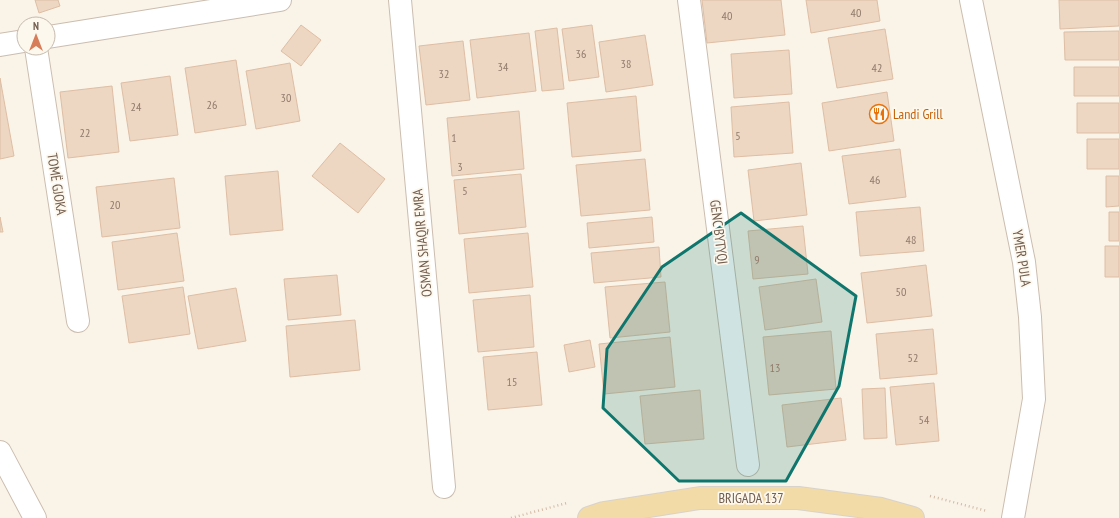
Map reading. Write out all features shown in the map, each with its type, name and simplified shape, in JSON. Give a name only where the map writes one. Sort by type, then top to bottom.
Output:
[{"type":"main road","name":"BRIGADA 137","points":[[589,518],[604,514],[700,498],[798,498],[881,509],[913,518]]},
{"type":"street","points":[[56,36],[280,0]]},
{"type":"street","name":"OSMAN SHAQIR EMRA","points":[[400,0],[444,487]]},
{"type":"street","name":"GENC BYTYQI","points":[[689,0],[748,465]]},
{"type":"street","name":"YMER PULA","points":[[971,0],[1024,262],[1030,317],[1034,399],[1013,518]]},
{"type":"street","points":[[0,45],[16,42]]},
{"type":"street","name":"TOMË GJOKA","points":[[37,56],[78,321]]},
{"type":"street","points":[[0,452],[35,518]]},
{"type":"highlighted area","points":[[741,213],[856,296],[839,386],[786,481],[679,481],[603,408],[607,349],[662,267]]},
{"type":"building","points":[[35,0],[58,0],[60,6],[39,13]]},
{"type":"building","points":[[702,0],[781,0],[785,35],[707,43]]},
{"type":"building","points":[[806,0],[877,0],[880,21],[811,33]]},
{"type":"building","points":[[1059,0],[1119,0],[1119,26],[1060,29]]},
{"type":"building","points":[[301,25],[321,40],[301,66],[281,51]]},
{"type":"building","points":[[592,25],[599,77],[569,81],[562,29]]},
{"type":"building","points":[[557,28],[564,89],[542,91],[535,31]]},
{"type":"building","points":[[885,29],[893,79],[837,88],[828,38]]},
{"type":"building","points":[[1119,31],[1119,60],[1065,60],[1064,32]]},
{"type":"building","points":[[529,33],[536,91],[477,98],[470,40]]},
{"type":"building","points":[[645,35],[653,85],[606,92],[599,42]]},
{"type":"building","points":[[463,41],[470,100],[426,105],[419,46]]},
{"type":"building","points":[[789,50],[792,94],[734,98],[731,54]]},
{"type":"building","points":[[236,60],[246,125],[195,133],[185,68]]},
{"type":"building","points":[[290,63],[300,121],[256,129],[246,71]]},
{"type":"building","points":[[1074,67],[1119,67],[1119,96],[1074,96]]},
{"type":"building","points":[[170,76],[178,135],[130,141],[121,83]]},
{"type":"building","points":[[0,78],[14,156],[0,159]]},
{"type":"building","points":[[112,86],[119,152],[68,158],[60,92]]},
{"type":"building","points":[[887,92],[894,141],[829,151],[822,103]]},
{"type":"building","points":[[636,96],[641,151],[572,157],[567,103]]},
{"type":"building","points":[[789,102],[793,153],[734,157],[731,107]]},
{"type":"building","points":[[1077,103],[1119,103],[1119,133],[1077,133]]},
{"type":"building","points":[[519,111],[524,169],[452,176],[447,118]]},
{"type":"building","points":[[1087,139],[1119,139],[1119,169],[1087,169]]},
{"type":"building","points":[[340,143],[385,179],[358,213],[312,176]]},
{"type":"building","points":[[900,149],[906,197],[849,204],[842,156]]},
{"type":"building","points":[[645,159],[650,210],[581,216],[576,165]]},
{"type":"building","points":[[801,163],[807,215],[754,221],[748,170]]},
{"type":"building","points":[[278,171],[283,230],[230,235],[225,176]]},
{"type":"building","points":[[521,174],[526,227],[459,234],[454,180]]},
{"type":"building","points":[[1106,176],[1119,176],[1119,206],[1106,207]]},
{"type":"building","points":[[174,178],[180,228],[102,237],[96,187]]},
{"type":"building","points":[[920,207],[924,251],[860,256],[856,212]]},
{"type":"building","points":[[1109,212],[1119,212],[1119,241],[1109,241]]},
{"type":"building","points":[[0,217],[3,232],[0,232]]},
{"type":"building","points":[[652,217],[654,242],[589,248],[587,223]]},
{"type":"building","points":[[803,226],[808,274],[753,279],[748,231]]},
{"type":"building","points":[[177,233],[184,281],[118,290],[112,242]]},
{"type":"building","points":[[528,233],[533,287],[469,293],[464,239]]},
{"type":"building","points":[[1105,246],[1119,246],[1119,277],[1105,277]]},
{"type":"building","points":[[659,247],[661,277],[594,283],[591,253]]},
{"type":"building","points":[[926,265],[932,316],[867,323],[861,273]]},
{"type":"building","points":[[337,275],[341,315],[288,320],[284,279]]},
{"type":"building","points":[[816,279],[822,322],[765,330],[759,287]]},
{"type":"building","points":[[665,282],[670,332],[610,338],[605,287]]},
{"type":"building","points":[[183,287],[190,334],[129,343],[122,296]]},
{"type":"building","points":[[236,288],[246,341],[198,349],[188,296]]},
{"type":"building","points":[[530,295],[534,347],[478,352],[473,300]]},
{"type":"building","points":[[355,320],[360,370],[290,377],[286,326]]},
{"type":"building","points":[[933,329],[937,374],[880,379],[876,334]]},
{"type":"building","points":[[831,331],[836,389],[769,395],[763,337]]},
{"type":"building","points":[[670,337],[675,387],[604,394],[599,344]]},
{"type":"building","points":[[590,340],[595,367],[569,372],[564,345]]},
{"type":"building","points":[[537,352],[542,405],[488,410],[483,357]]},
{"type":"building","points":[[934,383],[939,441],[896,445],[890,387]]},
{"type":"building","points":[[885,388],[887,438],[864,439],[862,389]]},
{"type":"building","points":[[700,390],[704,439],[645,444],[640,396]]},
{"type":"building","points":[[841,398],[846,440],[787,447],[782,405]]},
{"type":"place","name":"Landi Grill","points":[[879,114]]}]
